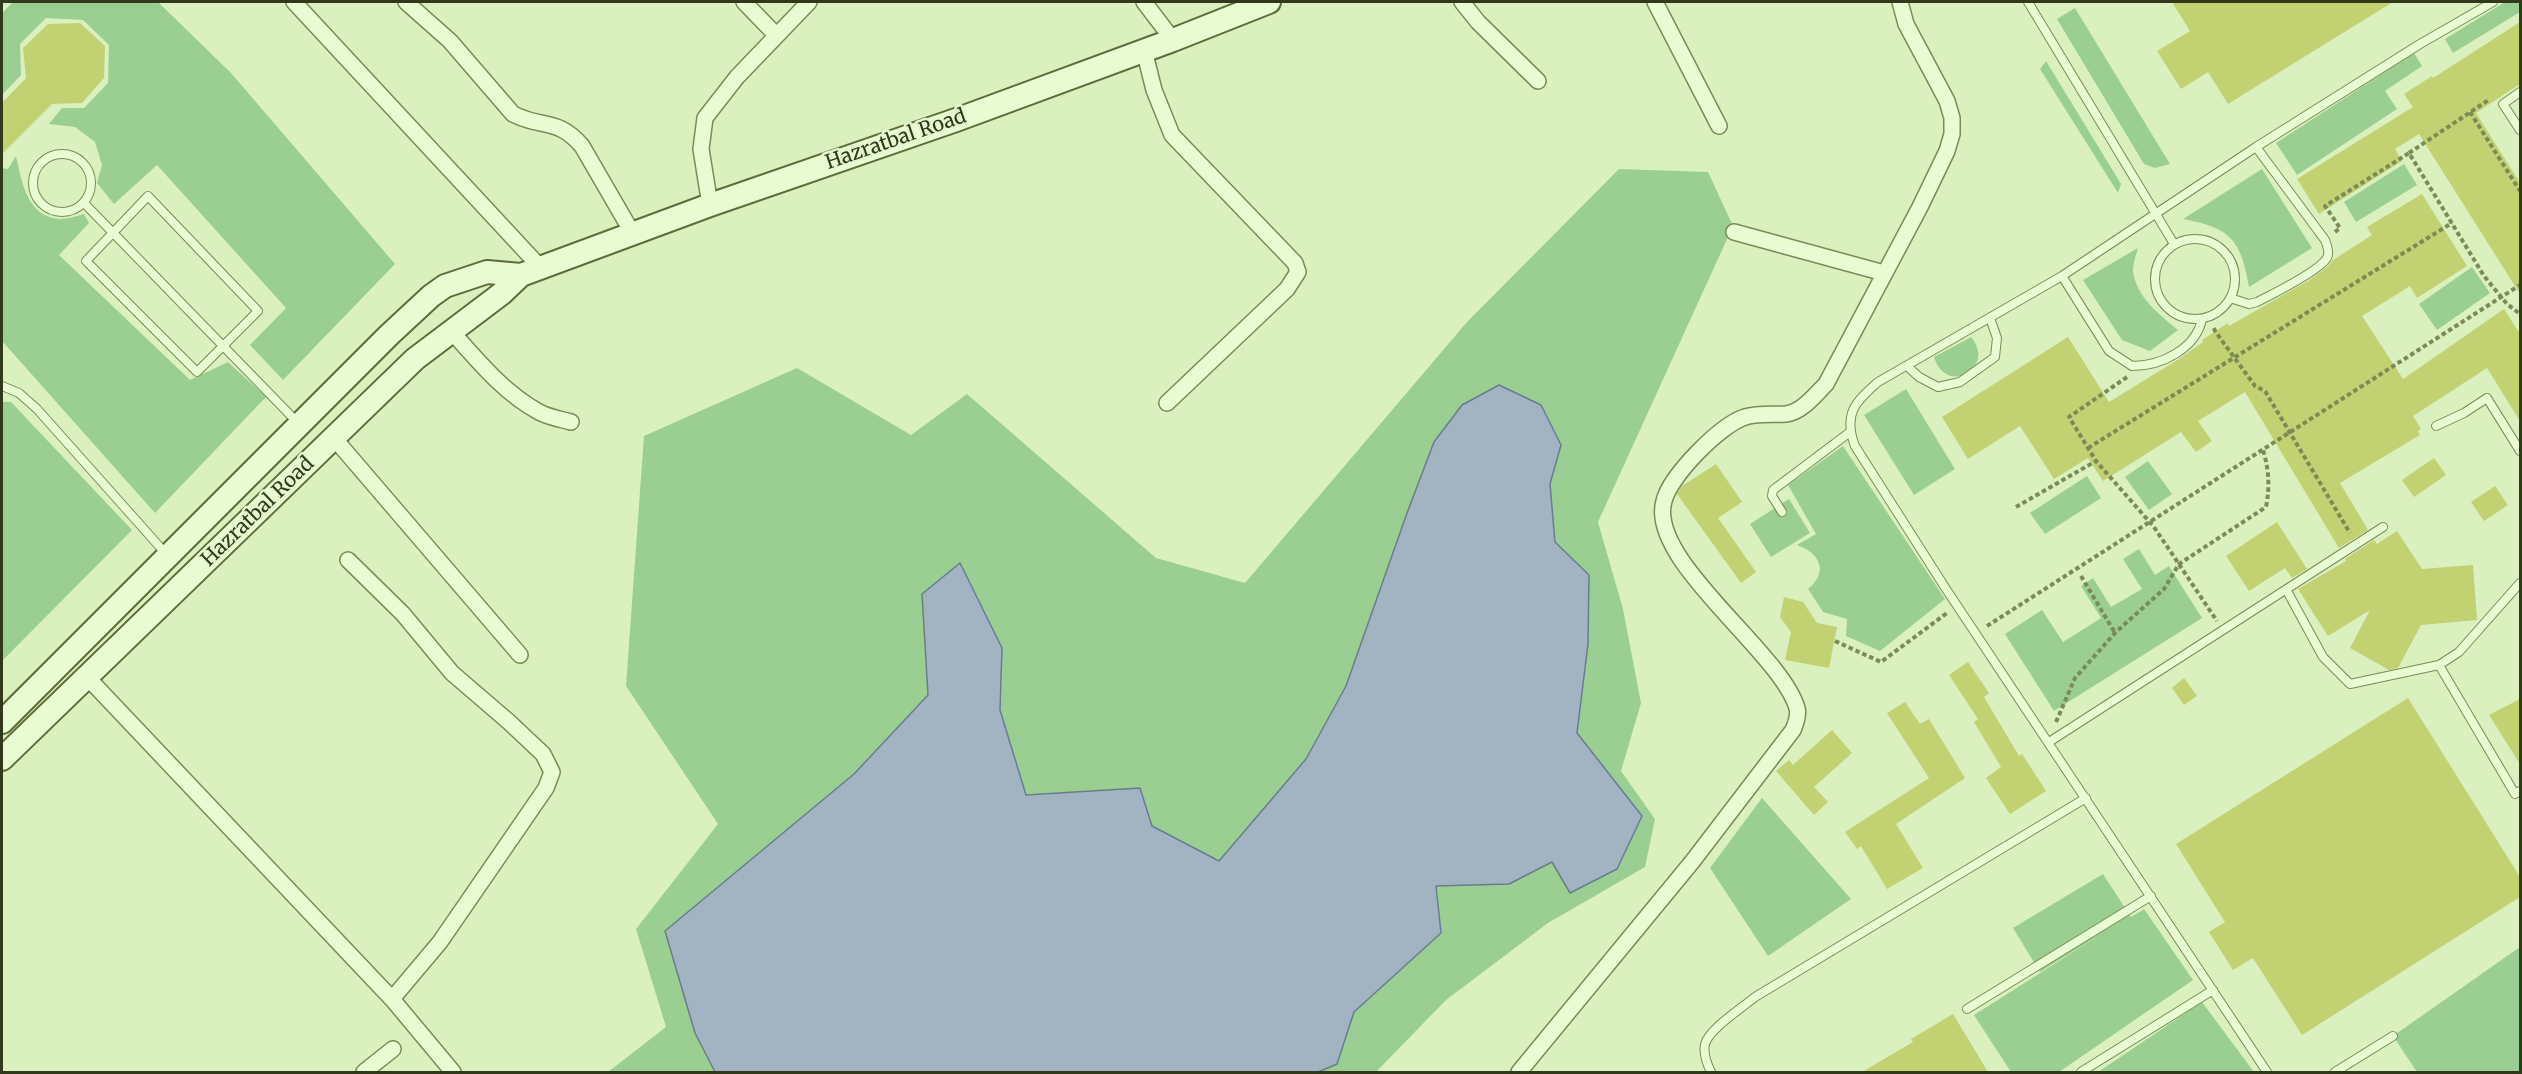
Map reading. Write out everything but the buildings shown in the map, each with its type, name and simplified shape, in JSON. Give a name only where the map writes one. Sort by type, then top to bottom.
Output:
[{"type":"main road","name":"Hazratbal Road","points":[[2,759],[415,359],[531,271],[710,205],[956,120],[1173,40],[1267,2]]},
{"type":"main road","name":"Hazratbal Road","points":[[2,722],[299,424],[431,296],[445,286],[487,272],[531,271]]},
{"type":"street","points":[[294,2],[531,271]]},
{"type":"street","points":[[406,2],[450,41],[513,114],[527,121],[550,123],[574,136],[633,234]]},
{"type":"street","points":[[744,2],[776,35]]},
{"type":"street","points":[[710,205],[701,149],[705,118],[737,77],[809,2]]},
{"type":"street","points":[[1144,2],[1173,40]]},
{"type":"street","points":[[1462,2],[1478,22],[1538,81]]},
{"type":"street","points":[[1655,2],[1719,126]]},
{"type":"street","points":[[1519,1072],[1692,862],[1793,730],[1797,720],[1797,709],[1788,690],[1772,667],[1686,565],[1667,536],[1661,516],[1664,499],[1696,454],[1719,432],[1743,418],[1765,413],[1788,414],[1807,404],[1826,384],[1935,177],[1952,134],[1952,118],[1947,101],[1906,24],[1900,2]]},
{"type":"street","points":[[1144,50],[1154,90],[1172,135],[1295,263],[1298,272],[1287,289],[1167,403]]},
{"type":"street","points":[[1734,232],[1884,273]]},
{"type":"street","points":[[452,332],[491,376],[514,395],[541,413],[571,422]]},
{"type":"street","points":[[334,438],[520,655]]},
{"type":"street","points":[[348,560],[404,614],[452,673],[543,754],[552,772],[546,788],[440,942],[392,999]]},
{"type":"street","points":[[87,677],[392,999],[453,1072]]},
{"type":"street","points":[[364,1072],[393,1049]]},
{"type":"lane","points":[[2028,2],[2174,244]]},
{"type":"lane","points":[[2267,1072],[1957,605],[1855,446],[1850,432],[1851,413],[1861,397],[1878,382],[2062,276],[2256,147],[2420,44],[2493,2]]},
{"type":"lane","points":[[2520,92],[2503,104],[2520,130]]},
{"type":"lane","points":[[2230,298],[2249,304],[2257,302],[2284,288],[2327,258],[2328,247],[2325,240],[2256,147]]},
{"type":"lane","points":[[53,155],[71,155],[79,159],[90,175],[92,185],[84,203],[76,210],[66,213],[56,212],[39,202],[34,193],[33,183],[39,166],[53,155]]},
{"type":"lane","points":[[148,196],[258,311],[223,346],[197,372],[86,261],[148,196]]},
{"type":"lane","points":[[84,203],[299,424]]},
{"type":"lane","points":[[2184,240],[2206,240],[2226,253],[2235,275],[2230,298],[2213,315],[2202,319],[2180,316],[2169,310],[2156,292],[2155,270],[2159,260],[2174,244],[2184,240]]},
{"type":"lane","points":[[2062,276],[2109,351],[2132,366],[2157,362],[2185,348],[2194,340],[2202,319]]},
{"type":"lane","points":[[1906,366],[1919,377],[1938,387],[1960,382],[1995,357],[1996,338],[1990,318]]},
{"type":"lane","points":[[2,386],[19,393],[37,409],[168,556]]},
{"type":"lane","points":[[2436,426],[2487,399],[2520,451]]},
{"type":"lane","points":[[1782,512],[1772,496],[1773,490],[1850,432]]},
{"type":"lane","points":[[2049,742],[2384,527]]},
{"type":"lane","points":[[2287,591],[2324,657],[2350,684],[2439,665],[2459,652],[2520,583]]},
{"type":"lane","points":[[2439,665],[2515,794],[2520,791]]},
{"type":"lane","points":[[1711,1072],[1706,1059],[1705,1044],[1712,1033],[1755,998],[2086,798]]},
{"type":"lane","points":[[1967,1009],[2151,896]]},
{"type":"lane","points":[[2081,1072],[2213,990]]},
{"type":"lane","points":[[2335,1072],[2392,1036]]},
{"type":"path","points":[[2325,240],[2340,228],[2325,206],[2495,95]]},
{"type":"path","points":[[2470,112],[2520,191]]},
{"type":"path","points":[[2409,153],[2484,276],[2501,297],[2520,314]]},
{"type":"path","points":[[2088,448],[2452,223]]},
{"type":"path","points":[[1976,633],[2520,285]]},
{"type":"path","points":[[2213,315],[2215,332],[2255,386],[2265,392],[2358,544]]},
{"type":"path","points":[[2143,366],[2069,417],[2096,461],[2150,522],[2224,631]]},
{"type":"path","points":[[2049,742],[2074,678],[2115,633],[2164,589],[2179,564],[2266,507],[2269,469],[2263,450]]},
{"type":"path","points":[[2016,507],[2096,461]]},
{"type":"path","points":[[2081,576],[2115,633]]},
{"type":"path","points":[[1835,641],[1881,663],[1957,605]]},
{"type":"green space","points":[[13,2],[158,2],[231,73],[395,264],[283,380],[250,345],[286,308],[157,165],[114,204],[97,183],[102,165],[95,142],[75,127],[49,124],[62,108],[84,108],[108,83],[109,45],[83,20],[46,18],[20,44],[21,75],[2,95],[2,13]]},
{"type":"green space","points":[[2505,2],[2520,2],[2520,12],[2453,53],[2445,39]]},
{"type":"green space","points":[[2075,8],[2170,164],[2155,168],[2144,164],[2057,19]]},
{"type":"green space","points":[[2414,53],[2422,66],[2385,91],[2397,109],[2297,175],[2276,143]]},
{"type":"green space","points":[[2046,61],[2121,184],[2118,193],[2040,69]]},
{"type":"green space","points":[[16,156],[24,187],[33,205],[40,212],[60,219],[84,214],[89,223],[59,255],[190,380],[228,362],[266,397],[155,513],[2,341],[2,168],[8,169]]},
{"type":"green space","points":[[2404,164],[2417,185],[2356,222],[2344,202]]},
{"type":"green space","points":[[1619,169],[1708,172],[1733,226],[1598,522],[1623,609],[1641,703],[1621,771],[1655,819],[1645,867],[1548,923],[1446,1000],[1376,1072],[608,1072],[666,1027],[636,929],[718,824],[626,686],[644,436],[797,368],[911,435],[967,394],[1156,558],[1245,583],[1467,322]]},
{"type":"green space","points":[[2262,169],[2312,248],[2249,287],[2242,258],[2231,239],[2212,227],[2183,219]]},
{"type":"green space","points":[[2138,248],[2133,271],[2139,289],[2150,305],[2178,330],[2150,351],[2122,340],[2083,280]]},
{"type":"green space","points":[[2472,267],[2490,293],[2437,330],[2419,304]]},
{"type":"green space","points":[[1971,337],[1977,348],[1978,359],[1974,367],[1967,374],[1958,376],[1948,375],[1940,369],[1934,357]]},
{"type":"green space","points":[[1906,389],[1955,469],[1914,495],[1864,415]]},
{"type":"green space","points":[[2,402],[11,402],[132,530],[2,661]]},
{"type":"green space","points":[[1843,446],[1945,599],[1880,651],[1846,636],[1847,619],[1823,612],[1808,589],[1818,576],[1819,564],[1811,553],[1797,545],[1816,534],[1788,485]]},
{"type":"green space","points":[[2148,461],[2172,494],[2149,510],[2125,477]]},
{"type":"green space","points":[[2087,476],[2101,498],[2045,534],[2030,513]]},
{"type":"green space","points":[[1789,499],[1810,533],[1771,557],[1750,524]]},
{"type":"green space","points":[[2139,549],[2155,575],[2169,566],[2202,618],[2054,711],[2005,634],[2042,610],[2063,642],[2101,618],[2081,586],[2093,578],[2111,607],[2142,589],[2123,559]]},
{"type":"green space","points":[[1762,798],[1851,899],[1768,956],[1710,868]]},
{"type":"green space","points":[[2103,874],[2131,917],[2144,909],[2193,980],[2059,1072],[2011,1072],[1974,1015],[2100,935],[2040,972],[2013,928]]},
{"type":"green space","points":[[2520,947],[2520,1072],[2417,1072],[2393,1036]]},
{"type":"green space","points":[[2202,1002],[2254,1072],[2098,1072]]},
{"type":"water","points":[[1499,385],[1541,405],[1561,445],[1550,484],[1555,542],[1589,575],[1588,644],[1577,733],[1642,816],[1617,869],[1570,893],[1552,862],[1509,884],[1436,886],[1441,933],[1354,1012],[1337,1064],[1318,1072],[715,1072],[695,1033],[665,931],[854,774],[928,695],[922,594],[960,563],[1002,648],[1000,710],[1026,795],[1140,788],[1152,826],[1219,861],[1306,759],[1346,686],[1434,442],[1462,405]]}]
